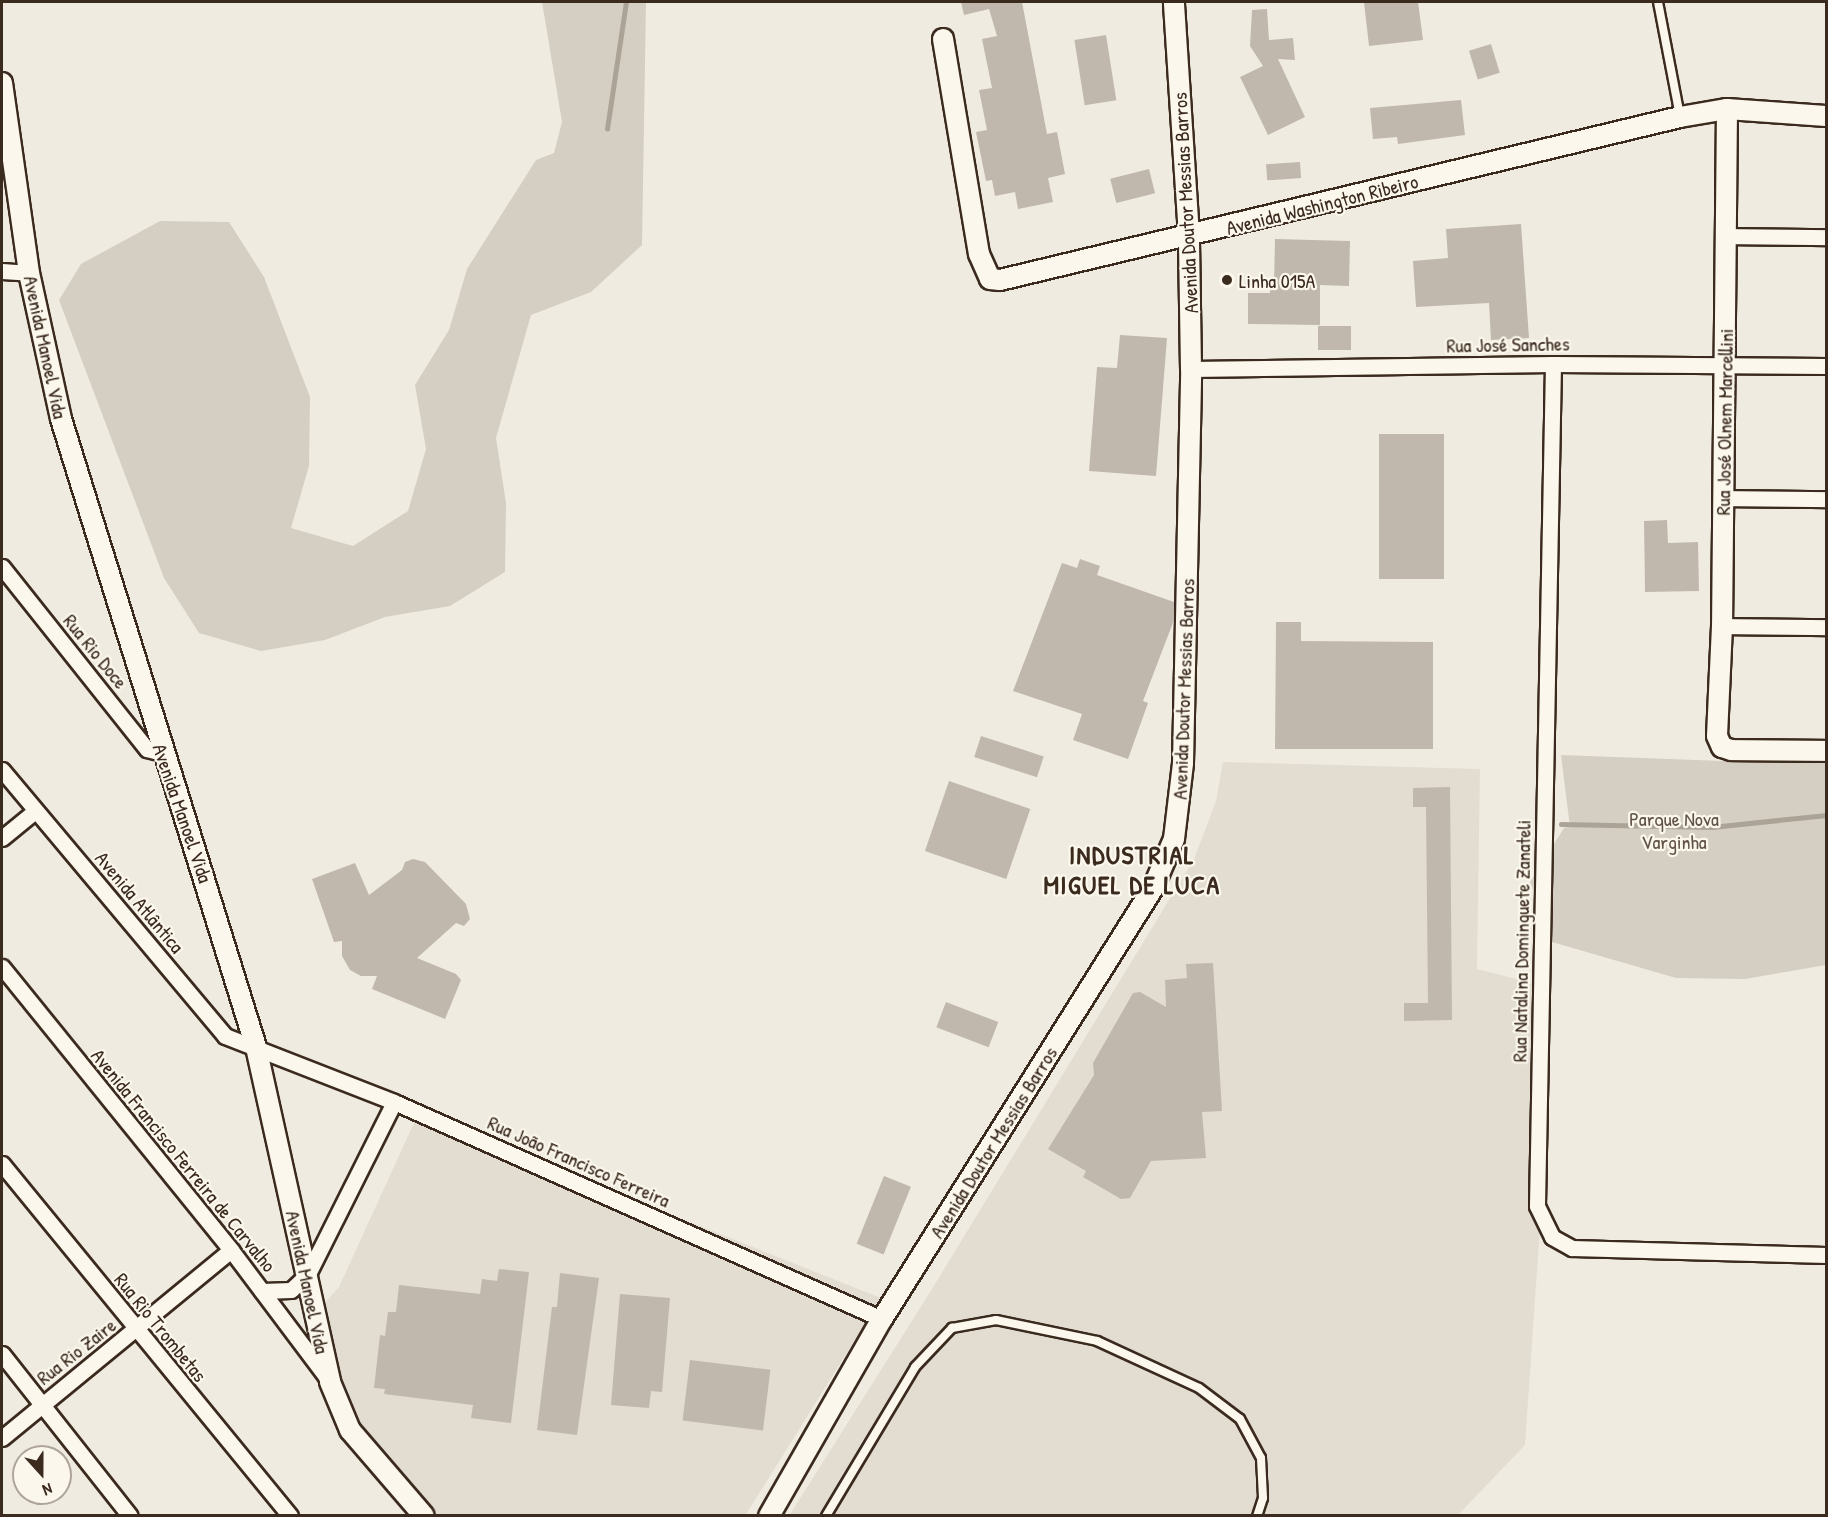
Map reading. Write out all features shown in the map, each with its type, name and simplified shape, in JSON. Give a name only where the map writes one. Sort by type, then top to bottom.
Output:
[{"type":"street","name":"Avenida Doutor Messias Barros","points":[[769,1515],[882,1319],[1153,888],[1174,839],[1184,763],[1191,369],[1189,236],[1174,2]]},
{"type":"street","name":"Avenida Washington Ribeiro","points":[[943,39],[979,254],[990,279],[1015,279],[1680,117],[1727,109],[1827,116]]},
{"type":"street","name":"Avenida Manoel Vida","points":[[2,83],[6,152],[29,273],[61,419],[162,753],[202,869],[256,1047],[308,1274],[330,1382],[350,1430],[424,1515]]},
{"type":"street","name":"Rua José Olnem Marcellini","points":[[1727,109],[1722,627],[1717,736],[1722,747],[1731,750],[1827,751]]},
{"type":"street","points":[[1726,236],[1827,237]]},
{"type":"street","points":[[2,271],[29,273]]},
{"type":"street","name":"Rua José Sanches","points":[[1191,369],[1553,364],[1827,366]]},
{"type":"street","name":"Rua Natalina Dominguete Zanateli","points":[[1553,364],[1537,1206],[1552,1237],[1572,1248],[1827,1255]]},
{"type":"street","points":[[1723,498],[1827,499]]},
{"type":"street","name":"Rua Rio Doce","points":[[2,567],[147,749],[162,753]]},
{"type":"street","points":[[1722,627],[1827,627]]},
{"type":"street","name":"Avenida Atlântica","points":[[2,770],[225,1036],[256,1047]]},
{"type":"street","points":[[2,838],[35,811]]},
{"type":"street","name":"Avenida Francisco Ferreira de Carvalho","points":[[2,967],[231,1250],[330,1382]]},
{"type":"street","name":"Rua João Francisco Ferreira","points":[[256,1047],[394,1101],[882,1319]]},
{"type":"street","points":[[262,1291],[291,1290],[308,1274],[394,1101]]},
{"type":"street","name":"Rua Rio Trombetas","points":[[2,1164],[135,1330],[290,1515]]},
{"type":"street","name":"Rua Rio Zaire","points":[[2,1438],[231,1250]]},
{"type":"street","points":[[2,1354],[130,1515]]},
{"type":"lane","points":[[1658,2],[1680,117]]},
{"type":"lane","points":[[826,1515],[915,1366],[952,1328],[996,1320],[1097,1341],[1207,1394],[1240,1419],[1261,1458],[1263,1498],[1257,1515]]},
{"type":"shaded area","points":[[1223,762],[1480,769],[1477,969],[1540,985],[1543,1184],[1525,1445],[1458,1515],[789,1516],[932,1289],[1194,859],[1216,801]]},
{"type":"shaded area","points":[[418,1114],[881,1298],[745,1516],[424,1515],[350,1430],[315,1314],[339,1287]]},
{"type":"green space","points":[[542,2],[646,2],[642,245],[591,292],[531,315],[496,438],[506,503],[505,572],[450,606],[385,617],[325,640],[261,651],[199,633],[164,578],[59,300],[81,264],[160,221],[229,222],[264,277],[310,397],[309,466],[291,528],[353,546],[408,511],[426,449],[415,385],[449,330],[467,269],[536,160],[554,153],[562,122]]},
{"type":"green space","name":"Parque Nova Varginha","points":[[1561,755],[1777,763],[1783,755],[1826,757],[1826,965],[1745,979],[1676,978],[1552,942],[1530,882],[1564,828],[1570,827]]},
{"type":"building","points":[[961,2],[1022,2],[1047,134],[1057,132],[1065,174],[1048,178],[1053,202],[1018,209],[1015,192],[995,196],[992,180],[986,181],[976,132],[987,130],[979,90],[992,88],[982,39],[997,36],[989,9],[964,15]]},
{"type":"building","points":[[1364,2],[1418,2],[1423,40],[1369,46]]},
{"type":"building","points":[[1267,9],[1269,40],[1293,38],[1295,60],[1278,59],[1305,117],[1268,135],[1240,77],[1263,66],[1250,46],[1252,10]]},
{"type":"building","points":[[1106,35],[1116,100],[1085,105],[1074,40]]},
{"type":"building","points":[[1491,44],[1500,73],[1478,79],[1469,51]]},
{"type":"building","points":[[1461,100],[1465,135],[1398,144],[1397,137],[1373,139],[1370,108]]},
{"type":"building","points":[[1300,162],[1301,178],[1267,180],[1266,164]]},
{"type":"building","points":[[1149,169],[1155,193],[1116,203],[1110,179]]},
{"type":"building","points":[[1521,224],[1529,338],[1491,340],[1489,303],[1416,307],[1413,261],[1448,258],[1446,229]]},
{"type":"building","points":[[1275,239],[1350,241],[1349,286],[1320,285],[1320,325],[1248,324],[1248,293],[1270,293],[1270,285],[1274,285]]},
{"type":"building","points":[[1318,326],[1351,326],[1351,350],[1318,350]]},
{"type":"building","points":[[1120,335],[1167,338],[1156,476],[1089,471],[1097,367],[1117,368]]},
{"type":"building","points":[[1379,434],[1444,434],[1444,579],[1379,579]]},
{"type":"building","points":[[1667,520],[1668,543],[1698,542],[1699,591],[1645,592],[1644,521]]},
{"type":"building","points":[[1080,559],[1100,566],[1097,575],[1174,602],[1174,620],[1143,701],[1148,703],[1128,759],[1073,740],[1082,714],[1013,691],[1062,563],[1077,568]]},
{"type":"building","points":[[1276,622],[1301,622],[1301,641],[1433,642],[1433,749],[1275,749]]},
{"type":"building","points":[[981,736],[1044,756],[1037,777],[974,757]]},
{"type":"building","points":[[949,781],[1030,809],[1006,879],[925,851]]},
{"type":"building","points":[[1450,787],[1452,1020],[1404,1021],[1404,1003],[1428,1003],[1426,807],[1413,807],[1413,788]]},
{"type":"building","points":[[413,859],[425,862],[466,904],[470,919],[464,926],[456,923],[417,958],[456,974],[461,980],[445,1019],[372,989],[377,976],[361,976],[350,970],[342,956],[342,941],[334,942],[312,879],[355,863],[369,895],[402,870],[405,862]]},
{"type":"building","points":[[1213,963],[1222,1111],[1202,1112],[1206,1158],[1151,1161],[1130,1198],[1121,1199],[1083,1177],[1086,1171],[1048,1149],[1094,1075],[1093,1063],[1133,993],[1140,992],[1166,1007],[1165,980],[1187,978],[1186,964]]},
{"type":"building","points":[[946,1002],[998,1022],[989,1047],[936,1027]]},
{"type":"building","points":[[884,1176],[911,1187],[884,1255],[857,1244]]},
{"type":"building","points":[[499,1269],[529,1272],[511,1423],[471,1418],[473,1405],[384,1394],[385,1389],[374,1388],[380,1335],[385,1336],[388,1312],[396,1312],[399,1285],[480,1294],[482,1279],[497,1281]]},
{"type":"building","points":[[560,1273],[599,1278],[577,1435],[537,1430],[552,1307],[557,1307]]},
{"type":"building","points":[[620,1294],[670,1298],[662,1392],[651,1391],[649,1408],[611,1405]]},
{"type":"building","points":[[690,1360],[770,1370],[763,1430],[683,1421]]},
{"type":"waterway","points":[[607,129],[626,2]]},
{"type":"waterway","points":[[1561,824],[1712,827],[1826,815]]},
{"type":"place","name":"Linha 015A","points":[[1227,280]]},
{"type":"district","name":"INDUSTRIAL MIGUEL DE LUCA","points":[[1132,870]]}]
